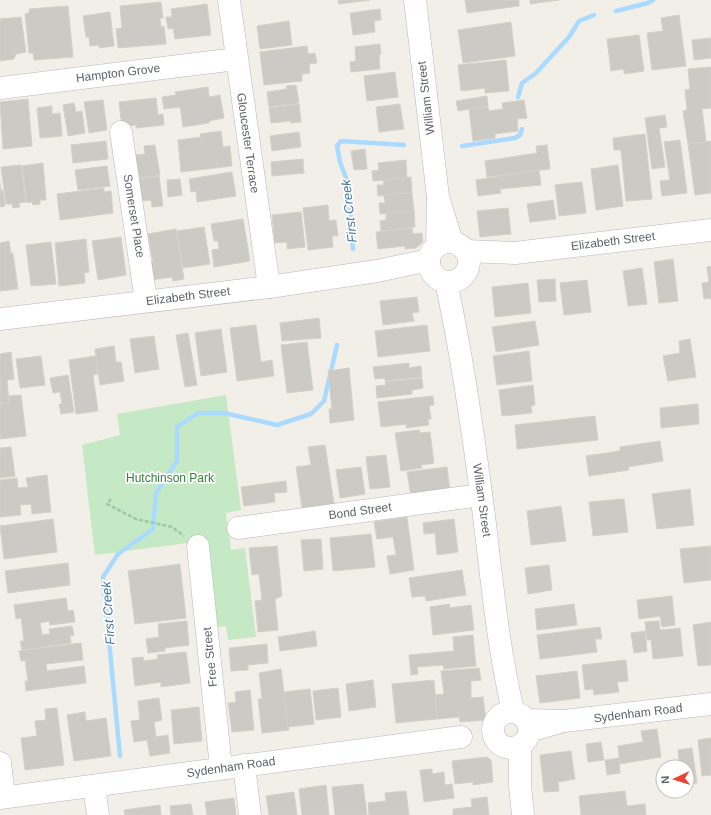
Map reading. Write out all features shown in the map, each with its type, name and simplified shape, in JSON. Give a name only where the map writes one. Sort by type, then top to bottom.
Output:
[{"type":"street","name":"Gloucester Terrace","points":[[229,0],[236,59],[269,287]]},
{"type":"street","name":"William Street","points":[[415,0],[438,197],[482,495],[503,670],[523,815]]},
{"type":"street","name":"Hampton Grove","points":[[0,88],[236,59]]},
{"type":"street","name":"Somerset Place","points":[[121,132],[146,301]]},
{"type":"street","name":"Elizabeth Street","points":[[0,319],[269,287],[515,253],[711,230]]},
{"type":"street","name":"Bond Street","points":[[238,528],[482,495]]},
{"type":"street","name":"Free Street","points":[[198,546],[221,768]]},
{"type":"street","name":"Sydenham Road","points":[[2,798],[461,737],[564,721],[711,704]]},
{"type":"street","points":[[0,763],[2,798]]},
{"type":"street","points":[[244,765],[250,815]]},
{"type":"street","points":[[94,786],[98,815]]},
{"type":"path","points":[[111,499],[107,504],[136,519],[172,527]]},
{"type":"green space","name":"Hutchinson Park","points":[[226,395],[241,510],[226,513],[231,550],[245,548],[256,637],[228,640],[226,626],[214,628],[204,541],[95,555],[82,445],[120,435],[117,414]]},
{"type":"building","points":[[338,0],[370,0],[339,4]]},
{"type":"building","points":[[465,0],[519,0],[519,6],[467,13]]},
{"type":"building","points":[[530,0],[559,0],[530,4]]},
{"type":"building","points":[[161,2],[163,18],[160,18],[161,27],[164,26],[166,44],[118,48],[116,29],[122,28],[120,6]]},
{"type":"building","points":[[207,4],[211,35],[175,39],[173,28],[168,29],[166,17],[172,17],[171,9]]},
{"type":"building","points":[[68,6],[73,57],[34,60],[33,53],[29,53],[25,14],[29,13],[29,9]]},
{"type":"building","points":[[380,9],[381,20],[374,21],[375,32],[353,35],[350,13]]},
{"type":"building","points":[[110,12],[114,46],[99,48],[99,45],[90,46],[89,37],[86,37],[83,16]]},
{"type":"building","points":[[679,15],[686,66],[652,70],[647,33],[663,31],[661,18]]},
{"type":"building","points":[[21,17],[26,52],[16,54],[14,59],[0,61],[0,19]]},
{"type":"building","points":[[289,21],[292,45],[260,49],[257,26]]},
{"type":"building","points":[[511,22],[515,56],[463,63],[458,30]]},
{"type":"building","points":[[639,35],[644,71],[624,74],[624,69],[611,71],[607,39]]},
{"type":"building","points":[[711,38],[711,58],[694,60],[692,40]]},
{"type":"building","points":[[380,44],[380,69],[351,72],[350,62],[356,61],[355,47]]},
{"type":"building","points":[[307,46],[308,54],[315,53],[317,63],[309,64],[310,73],[302,74],[302,81],[264,85],[260,52]]},
{"type":"building","points":[[506,60],[509,91],[485,93],[485,88],[461,91],[458,65]]},
{"type":"building","points":[[711,67],[711,108],[702,109],[706,142],[688,144],[683,111],[687,110],[685,90],[690,89],[688,69]]},
{"type":"building","points":[[395,72],[398,97],[367,101],[364,76]]},
{"type":"building","points":[[296,85],[299,103],[269,107],[267,92],[287,89],[286,86]]},
{"type":"building","points":[[208,87],[209,97],[220,95],[224,118],[209,121],[209,123],[183,127],[180,107],[164,109],[162,97],[176,95],[175,92]]},
{"type":"building","points":[[487,96],[488,106],[458,111],[456,101]]},
{"type":"building","points":[[156,98],[158,115],[163,114],[164,125],[136,128],[136,125],[122,127],[119,102]]},
{"type":"building","points":[[28,99],[32,146],[3,149],[0,102]]},
{"type":"building","points":[[103,100],[107,130],[89,133],[84,102]]},
{"type":"building","points":[[524,100],[527,118],[517,119],[518,131],[495,134],[495,138],[473,141],[469,109],[488,107],[489,111],[503,109],[502,103]]},
{"type":"building","points":[[74,103],[76,112],[82,111],[85,133],[68,136],[63,105]]},
{"type":"building","points":[[299,104],[301,122],[291,123],[291,121],[271,123],[269,108]]},
{"type":"building","points":[[400,104],[404,129],[379,132],[376,107]]},
{"type":"building","points":[[52,106],[52,114],[60,113],[62,136],[40,138],[37,108]]},
{"type":"building","points":[[665,115],[667,127],[659,128],[665,167],[652,169],[645,118]]},
{"type":"building","points":[[221,131],[223,147],[230,146],[232,166],[181,172],[178,140],[201,137],[200,134]]},
{"type":"building","points":[[299,132],[301,147],[272,151],[270,136]]},
{"type":"building","points":[[645,134],[652,199],[626,201],[621,150],[614,150],[613,138]]},
{"type":"building","points":[[680,140],[687,193],[662,196],[660,181],[670,180],[664,142]]},
{"type":"building","points":[[106,141],[108,159],[73,163],[71,145]]},
{"type":"building","points":[[711,141],[711,193],[695,195],[688,144]]},
{"type":"building","points":[[155,145],[160,175],[139,178],[135,155],[145,154],[144,146]]},
{"type":"building","points":[[547,145],[550,169],[487,177],[485,161],[537,153],[536,146]]},
{"type":"building","points":[[365,149],[367,169],[354,170],[351,151]]},
{"type":"building","points":[[303,159],[304,173],[272,176],[271,162]]},
{"type":"building","points":[[406,160],[407,178],[373,181],[372,171],[379,170],[378,163]]},
{"type":"building","points":[[43,163],[46,200],[40,200],[40,204],[33,205],[32,202],[27,203],[22,166]]},
{"type":"building","points":[[21,165],[26,202],[19,203],[20,207],[13,208],[12,204],[6,204],[1,167]]},
{"type":"building","points":[[618,165],[623,206],[596,210],[591,169]]},
{"type":"building","points":[[107,166],[110,186],[78,190],[75,170]]},
{"type":"building","points":[[539,170],[541,185],[500,189],[501,193],[478,196],[476,180]]},
{"type":"building","points":[[232,172],[236,196],[197,202],[196,191],[191,192],[189,179]]},
{"type":"building","points":[[159,176],[163,206],[152,207],[151,200],[142,201],[138,179]]},
{"type":"building","points":[[411,177],[412,193],[378,196],[377,185],[384,185],[383,180]]},
{"type":"building","points":[[180,179],[182,195],[168,197],[167,180]]},
{"type":"building","points":[[582,182],[586,213],[559,216],[555,185]]},
{"type":"building","points":[[0,183],[1,190],[3,190],[5,206],[0,207]]},
{"type":"building","points":[[104,188],[104,192],[111,191],[113,213],[60,220],[57,194]]},
{"type":"building","points":[[412,193],[414,211],[380,214],[379,203],[385,203],[384,195]]},
{"type":"building","points":[[553,200],[556,219],[530,222],[527,204]]},
{"type":"building","points":[[328,205],[329,221],[336,220],[338,236],[332,236],[333,247],[308,250],[303,208]]},
{"type":"building","points":[[508,208],[511,234],[480,237],[477,211]]},
{"type":"building","points":[[414,211],[415,227],[381,231],[380,221],[386,220],[386,213]]},
{"type":"building","points":[[301,212],[305,247],[287,249],[287,242],[275,243],[272,215]]},
{"type":"building","points":[[243,219],[250,261],[214,267],[212,250],[219,249],[218,241],[214,241],[211,224]]},
{"type":"building","points":[[204,227],[210,264],[183,268],[177,231]]},
{"type":"building","points":[[412,228],[413,234],[422,233],[423,242],[416,248],[405,249],[405,246],[378,249],[376,232]]},
{"type":"building","points":[[176,229],[184,279],[173,281],[172,277],[151,280],[148,262],[153,262],[148,234]]},
{"type":"building","points":[[121,237],[126,275],[98,280],[92,241]]},
{"type":"building","points":[[86,239],[89,272],[84,273],[85,283],[59,286],[55,243]]},
{"type":"building","points":[[9,241],[11,253],[13,253],[18,289],[0,291],[0,243]]},
{"type":"building","points":[[51,242],[56,284],[31,286],[26,245]]},
{"type":"building","points":[[673,259],[678,301],[659,303],[654,262]]},
{"type":"building","points":[[711,266],[711,298],[704,299],[702,283],[709,282],[707,267]]},
{"type":"building","points":[[642,268],[647,304],[628,306],[623,271]]},
{"type":"building","points":[[555,279],[556,301],[539,302],[537,280]]},
{"type":"building","points":[[587,280],[591,312],[564,315],[560,283]]},
{"type":"building","points":[[528,283],[531,313],[495,317],[492,287]]},
{"type":"building","points":[[417,297],[419,312],[412,313],[414,321],[383,325],[380,301]]},
{"type":"building","points":[[319,318],[321,338],[282,341],[280,323]]},
{"type":"building","points":[[535,321],[539,345],[496,352],[492,327]]},
{"type":"building","points":[[256,325],[261,362],[272,360],[274,376],[237,381],[230,328]]},
{"type":"building","points":[[427,325],[430,351],[378,357],[375,331]]},
{"type":"building","points":[[221,329],[227,372],[201,376],[195,333]]},
{"type":"building","points":[[188,333],[197,385],[185,387],[176,335]]},
{"type":"building","points":[[154,336],[159,369],[135,373],[130,339]]},
{"type":"building","points":[[690,339],[696,377],[668,381],[663,356],[680,353],[679,341]]},
{"type":"building","points":[[307,342],[313,390],[287,393],[281,345]]},
{"type":"building","points":[[114,346],[116,362],[121,362],[124,381],[100,385],[95,349]]},
{"type":"building","points":[[529,351],[532,381],[497,385],[493,356]]},
{"type":"building","points":[[11,352],[14,379],[7,380],[9,403],[0,403],[0,354]]},
{"type":"building","points":[[41,356],[45,385],[20,388],[16,359]]},
{"type":"building","points":[[96,356],[98,374],[93,375],[98,411],[76,414],[69,360]]},
{"type":"building","points":[[409,363],[409,368],[421,366],[422,377],[385,381],[385,378],[375,379],[373,367]]},
{"type":"building","points":[[349,368],[354,420],[330,423],[329,409],[332,409],[328,371]]},
{"type":"building","points":[[68,375],[74,412],[61,414],[59,404],[62,404],[60,392],[53,393],[50,378]]},
{"type":"building","points":[[422,378],[423,388],[412,390],[412,394],[377,398],[376,386],[386,385],[385,382]]},
{"type":"building","points":[[533,385],[535,405],[531,406],[532,413],[502,416],[499,390]]},
{"type":"building","points":[[21,395],[26,436],[0,439],[0,404],[9,403],[9,396]]},
{"type":"building","points":[[433,396],[434,405],[429,406],[431,419],[428,419],[429,425],[406,428],[407,424],[381,427],[378,402]]},
{"type":"building","points":[[698,404],[699,424],[661,428],[660,408]]},
{"type":"building","points":[[595,416],[598,440],[517,449],[515,425]]},
{"type":"building","points":[[419,430],[420,433],[430,432],[434,463],[421,465],[422,468],[401,471],[395,433]]},
{"type":"building","points":[[660,441],[663,461],[628,467],[629,470],[589,476],[586,456],[620,451],[620,447]]},
{"type":"building","points":[[325,445],[334,504],[302,508],[296,467],[311,465],[308,447]]},
{"type":"building","points":[[11,447],[15,476],[0,478],[0,448]]},
{"type":"building","points":[[386,455],[390,487],[370,489],[366,457]]},
{"type":"building","points":[[361,467],[365,494],[340,498],[336,470]]},
{"type":"building","points":[[447,467],[450,491],[411,497],[407,472]]},
{"type":"building","points":[[47,475],[51,512],[32,514],[31,504],[20,505],[21,515],[0,517],[0,480],[17,478],[18,488],[28,487],[26,478]]},
{"type":"building","points":[[286,481],[287,492],[274,493],[275,502],[244,506],[241,487]]},
{"type":"building","points":[[690,489],[694,525],[657,529],[652,494]]},
{"type":"building","points":[[624,499],[628,532],[593,536],[589,502]]},
{"type":"building","points":[[561,506],[566,541],[531,545],[527,511]]},
{"type":"building","points":[[407,517],[414,570],[390,574],[387,556],[396,555],[393,537],[377,539],[374,522]]},
{"type":"building","points":[[53,519],[57,552],[4,559],[0,526]]},
{"type":"building","points":[[454,519],[458,552],[437,555],[435,533],[424,534],[423,523]]},
{"type":"building","points":[[371,534],[375,567],[333,571],[330,538]]},
{"type":"building","points":[[321,539],[323,569],[304,571],[301,540]]},
{"type":"building","points":[[277,546],[282,596],[275,599],[278,630],[258,632],[255,601],[262,600],[259,574],[252,575],[249,548]]},
{"type":"building","points":[[711,546],[711,580],[684,583],[680,549]]},
{"type":"building","points":[[68,563],[70,585],[8,593],[5,571]]},
{"type":"building","points":[[180,564],[186,618],[135,624],[128,571]]},
{"type":"building","points":[[549,565],[552,590],[528,594],[525,568]]},
{"type":"building","points":[[462,570],[466,595],[426,601],[425,596],[412,597],[409,578]]},
{"type":"building","points":[[672,596],[675,625],[662,627],[660,616],[639,619],[637,600]]},
{"type":"building","points":[[66,598],[68,611],[73,610],[75,622],[50,625],[49,621],[40,623],[42,635],[50,634],[49,629],[72,626],[74,635],[70,636],[71,643],[22,650],[20,641],[24,641],[21,618],[16,619],[14,605]]},
{"type":"building","points":[[449,604],[450,608],[471,605],[474,630],[433,635],[430,607]]},
{"type":"building","points":[[574,604],[577,625],[537,630],[535,609]]},
{"type":"building","points":[[187,621],[189,645],[165,648],[165,651],[148,653],[146,639],[159,637],[158,624]]},
{"type":"building","points":[[659,621],[660,630],[680,628],[683,656],[653,659],[651,640],[647,640],[645,622]]},
{"type":"building","points":[[711,622],[711,665],[698,666],[693,625]]},
{"type":"building","points":[[600,627],[602,639],[595,639],[597,652],[540,659],[537,635]]},
{"type":"building","points":[[315,631],[317,646],[280,651],[278,637]]},
{"type":"building","points":[[645,631],[647,651],[634,653],[631,633]]},
{"type":"building","points":[[473,635],[476,666],[444,669],[443,665],[417,667],[418,674],[411,675],[409,655],[454,651],[453,637]]},
{"type":"building","points":[[81,643],[83,660],[46,664],[47,671],[84,666],[86,683],[26,691],[25,681],[28,681],[25,660],[21,661],[19,651]]},
{"type":"building","points":[[267,644],[268,663],[248,665],[248,670],[231,671],[229,648]]},
{"type":"building","points":[[186,652],[190,683],[161,687],[161,682],[135,686],[132,658],[143,657],[144,661],[158,659],[157,655]]},
{"type":"building","points":[[626,660],[628,681],[617,682],[619,692],[594,695],[593,689],[585,690],[582,665]]},
{"type":"building","points":[[479,668],[481,680],[471,681],[471,698],[483,697],[486,720],[460,722],[459,717],[437,719],[435,695],[444,694],[441,671]]},
{"type":"building","points":[[281,669],[289,730],[262,733],[258,699],[262,699],[259,673]]},
{"type":"building","points":[[577,671],[580,698],[540,703],[536,676]]},
{"type":"building","points":[[373,680],[376,707],[349,711],[346,684]]},
{"type":"building","points":[[434,680],[437,719],[396,723],[392,684]]},
{"type":"building","points":[[338,688],[341,717],[316,720],[313,691]]},
{"type":"building","points":[[310,689],[314,724],[288,727],[284,692]]},
{"type":"building","points":[[250,690],[254,730],[232,732],[228,703],[236,702],[235,692]]},
{"type":"building","points":[[159,698],[162,720],[154,722],[156,737],[168,735],[170,753],[150,756],[147,740],[134,742],[131,721],[140,720],[138,701]]},
{"type":"building","points":[[199,707],[202,741],[174,744],[171,710]]},
{"type":"building","points":[[57,708],[64,765],[25,770],[21,738],[37,736],[35,721],[46,720],[45,709]]},
{"type":"building","points":[[85,712],[86,721],[106,718],[111,756],[74,761],[67,715]]},
{"type":"building","points":[[657,729],[661,757],[620,764],[618,746],[643,742],[641,731]]},
{"type":"building","points":[[711,738],[711,775],[702,776],[698,740]]},
{"type":"building","points":[[601,742],[604,760],[588,762],[586,744]]},
{"type":"building","points":[[692,748],[694,759],[679,759],[678,750]]},
{"type":"building","points":[[571,751],[575,779],[558,782],[559,791],[544,792],[540,755]]},
{"type":"building","points":[[487,757],[491,760],[493,782],[473,785],[473,782],[455,784],[452,761]]},
{"type":"building","points":[[619,758],[620,773],[607,775],[605,760]]},
{"type":"building","points":[[432,769],[432,774],[444,772],[445,785],[452,784],[454,798],[424,802],[420,770]]},
{"type":"building","points":[[695,769],[697,783],[695,783]]},
{"type":"building","points":[[363,784],[367,815],[335,815],[332,787]]},
{"type":"building","points":[[326,785],[329,815],[302,815],[299,789]]},
{"type":"building","points":[[406,791],[409,815],[369,815],[368,803],[386,801],[385,793]]},
{"type":"building","points":[[625,791],[627,806],[645,804],[646,815],[581,815],[579,796]]},
{"type":"building","points":[[294,792],[297,815],[269,815],[266,796]]},
{"type":"building","points":[[487,797],[489,815],[453,815],[453,809],[472,807],[471,799]]},
{"type":"building","points":[[234,798],[236,815],[207,815],[205,802]]},
{"type":"building","points":[[191,804],[193,815],[171,815],[170,806]]},
{"type":"building","points":[[160,805],[161,815],[125,815],[124,810]]},
{"type":"waterway","name":"First Creek","points":[[616,11],[648,3],[653,0]]},
{"type":"waterway","name":"First Creek","points":[[518,97],[522,83],[536,73],[569,37],[579,21],[594,15]]},
{"type":"waterway","name":"First Creek","points":[[462,146],[515,138],[520,135],[522,129]]},
{"type":"waterway","name":"First Creek","points":[[353,249],[348,183],[340,162],[337,146],[341,141],[404,145]]},
{"type":"waterway","name":"First Creek","points":[[120,756],[103,577],[118,554],[153,529],[156,493],[177,461],[177,427],[198,413],[224,413],[277,425],[311,414],[324,401],[337,345]]}]
